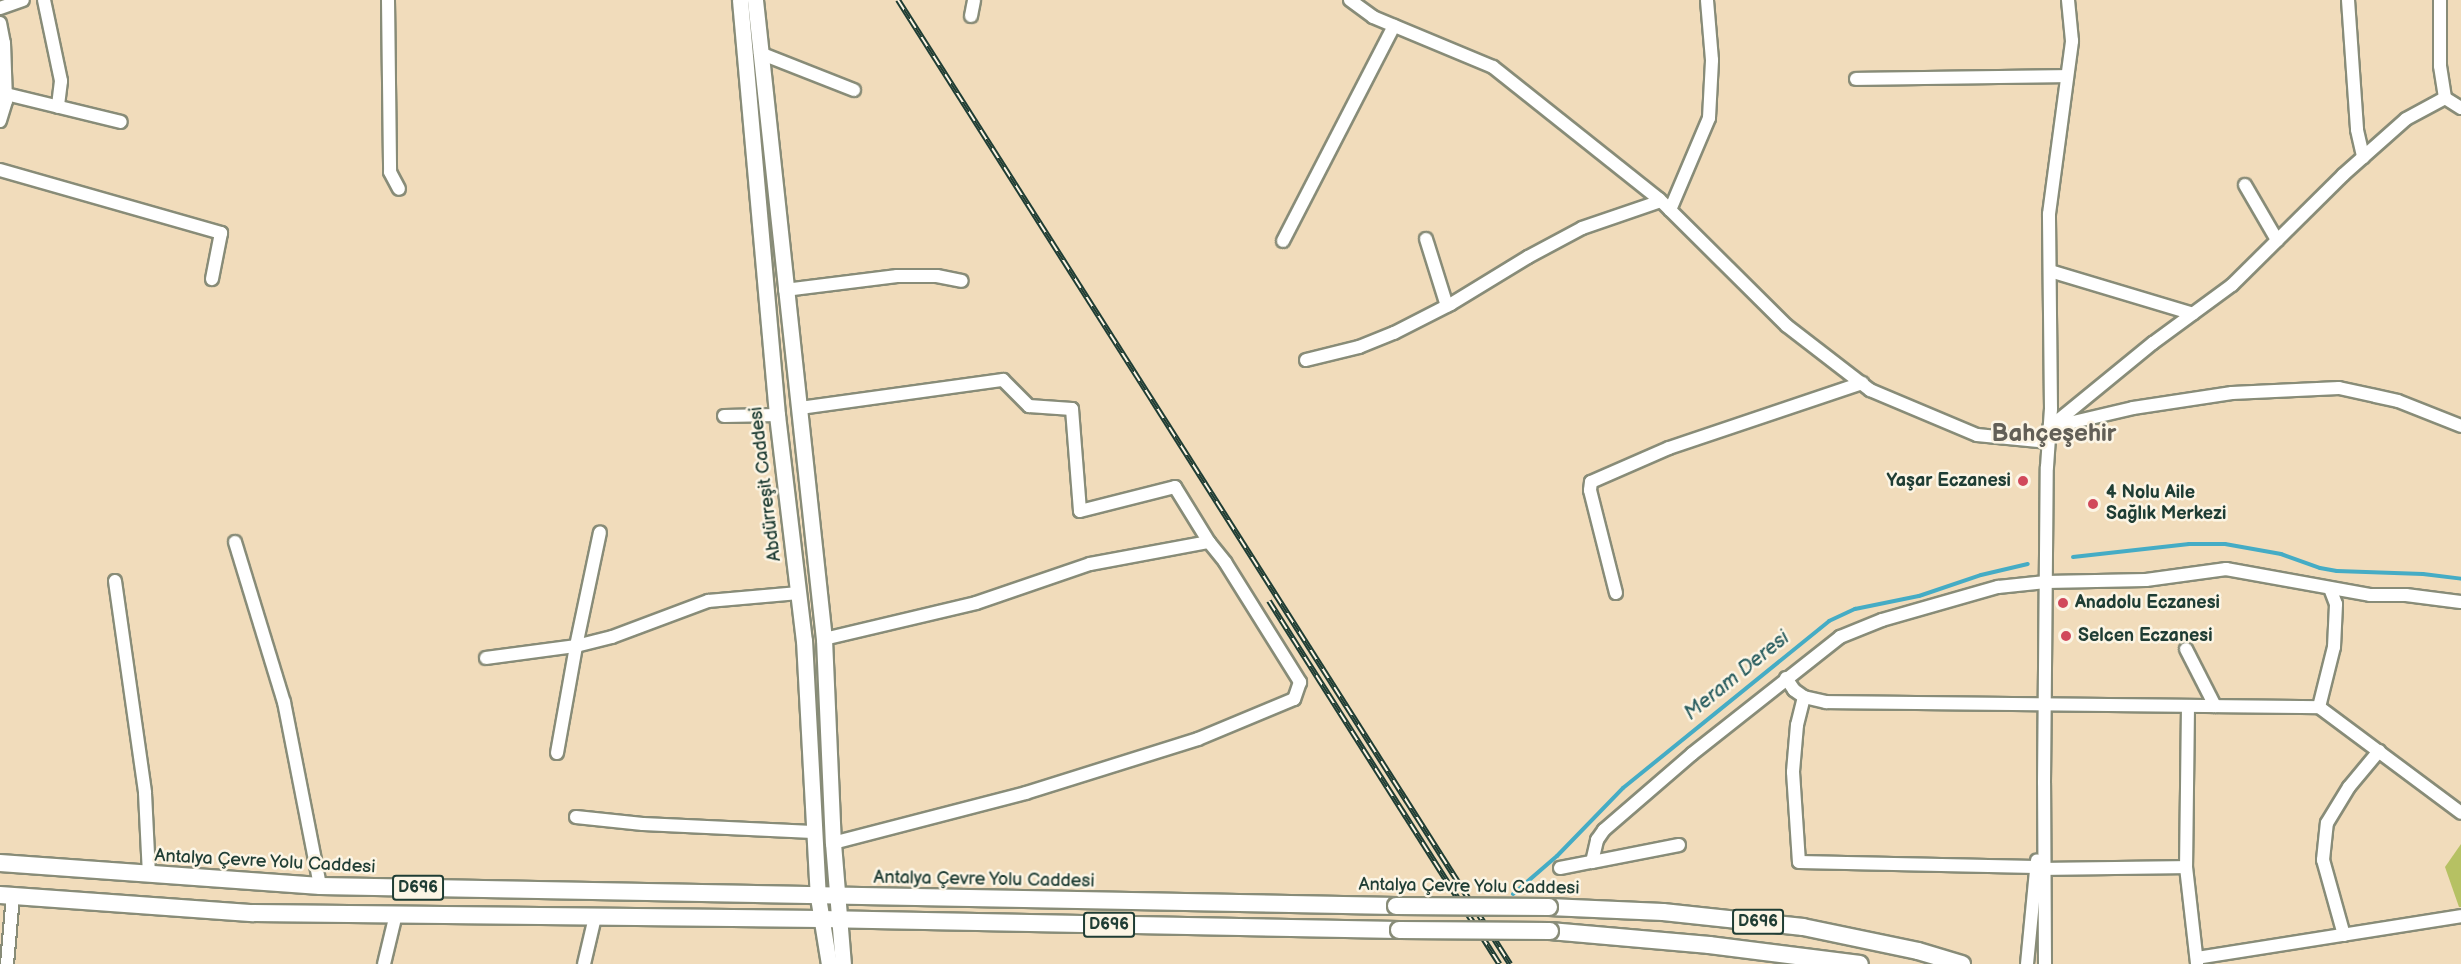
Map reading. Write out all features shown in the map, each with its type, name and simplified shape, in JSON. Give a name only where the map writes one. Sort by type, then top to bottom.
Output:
[{"type":"highway","name":"Antalya Çevre Yolu Caddesi","points":[[0,863],[320,886],[818,897],[1549,907],[1663,912],[1803,927],[1918,951],[1962,964]]},
{"type":"highway","name":"D696","points":[[6,896],[253,913],[820,919],[1550,931],[1709,945],[1860,964]]},
{"type":"main road","name":"Abdürreşit Caddesi","points":[[740,0],[777,416],[799,593],[820,919],[830,964]]},
{"type":"main road","points":[[755,0],[824,639],[833,843],[843,964]]},
{"type":"street","points":[[0,8],[23,0]]},
{"type":"street","points":[[44,0],[61,81],[58,107]]},
{"type":"street","points":[[388,0],[390,172],[399,189]]},
{"type":"street","points":[[971,16],[974,0]]},
{"type":"street","points":[[1350,0],[1372,17],[1493,67],[1666,206],[1787,326],[1870,390],[1977,435],[2049,442]]},
{"type":"street","points":[[1306,360],[1359,347],[1447,306],[1528,257],[1582,228],[1666,206],[1709,118],[1712,60],[1707,0]]},
{"type":"street","points":[[2044,964],[2040,868],[2049,442],[2049,214],[2072,41],[2068,0]]},
{"type":"street","points":[[2348,0],[2357,130],[2362,158]]},
{"type":"street","points":[[2440,0],[2440,66],[2445,98],[2461,108]]},
{"type":"street","points":[[0,23],[4,44],[6,94],[0,121]]},
{"type":"street","points":[[1283,241],[1394,26]]},
{"type":"street","points":[[760,53],[854,90]]},
{"type":"street","points":[[1856,80],[2067,76]]},
{"type":"street","points":[[6,94],[121,122]]},
{"type":"street","points":[[2049,428],[2232,285],[2362,158],[2406,119],[2445,98]]},
{"type":"street","points":[[0,170],[221,233],[212,279]]},
{"type":"street","points":[[2246,185],[2277,240]]},
{"type":"street","points":[[1426,239],[1447,306]]},
{"type":"street","points":[[2050,271],[2193,314]]},
{"type":"street","points":[[785,290],[897,276],[937,276],[962,281]]},
{"type":"street","points":[[800,408],[1004,380],[1029,406],[1072,409],[1080,511],[1175,488],[1209,542],[1225,562],[1300,682],[1293,699],[1198,739],[1047,786],[833,843]]},
{"type":"street","points":[[1616,593],[1590,490],[1591,482],[1669,448],[1862,383]]},
{"type":"street","points":[[2049,428],[2133,408],[2232,393],[2339,388],[2398,401],[2461,426]]},
{"type":"street","points":[[724,416],[777,416]]},
{"type":"street","points":[[557,753],[600,532]]},
{"type":"street","points":[[235,542],[284,702],[320,886]]},
{"type":"street","points":[[824,639],[976,603],[1090,564],[1209,542]]},
{"type":"street","points":[[1592,862],[1597,840],[1604,830],[1692,754],[1840,637],[1882,620],[1998,587],[2046,582],[2146,580],[2226,569],[2370,595],[2406,595],[2461,602]]},
{"type":"street","points":[[115,581],[145,793],[149,875]]},
{"type":"street","points":[[2319,707],[2334,647],[2336,604],[2330,588]]},
{"type":"street","points":[[486,658],[576,646],[612,637],[708,602],[799,593]]},
{"type":"street","points":[[2186,649],[2215,706]]},
{"type":"street","points":[[1786,678],[1794,690],[1804,698],[1826,702],[2319,707],[2460,809]]},
{"type":"street","points":[[1804,698],[1797,725],[1793,772],[1799,862],[2040,868],[2186,867]]},
{"type":"street","points":[[2188,706],[2186,867],[2197,961],[2461,916]]},
{"type":"street","points":[[2344,935],[2323,860],[2327,823],[2349,787],[2379,752]]},
{"type":"street","points":[[576,817],[643,824],[813,832]]},
{"type":"street","points":[[1560,868],[1679,845]]},
{"type":"street","points":[[2027,964],[2032,905],[2040,868]]},
{"type":"street","points":[[6,896],[7,964]]},
{"type":"street","points":[[384,964],[396,914]]},
{"type":"street","points":[[584,964],[595,917]]},
{"type":"green space","points":[[2461,844],[2461,907],[2459,907],[2445,867]]},
{"type":"waterway","name":"Meram Deresi","points":[[2073,557],[2189,544],[2225,544],[2281,554],[2320,568],[2337,571],[2423,574],[2461,579]]},
{"type":"waterway","name":"Meram Deresi","points":[[1513,894],[1557,856],[1623,788],[1829,621],[1855,609],[1919,596],[1981,575],[2028,564]]},
{"type":"railway","points":[[898,0],[1510,964]]},
{"type":"railway","points":[[1269,601],[1499,964]]},
{"type":"place","name":"Yaşar Eczanesi","points":[[2023,481]]},
{"type":"place","name":"4 Nolu Aile Sağlık Merkezi","points":[[2093,504]]},
{"type":"place","name":"Anadolu Eczanesi","points":[[2063,603]]},
{"type":"place","name":"Selcen Eczanesi","points":[[2066,636]]},
{"type":"district","name":"Bahçeşehir","points":[[2054,434]]}]
